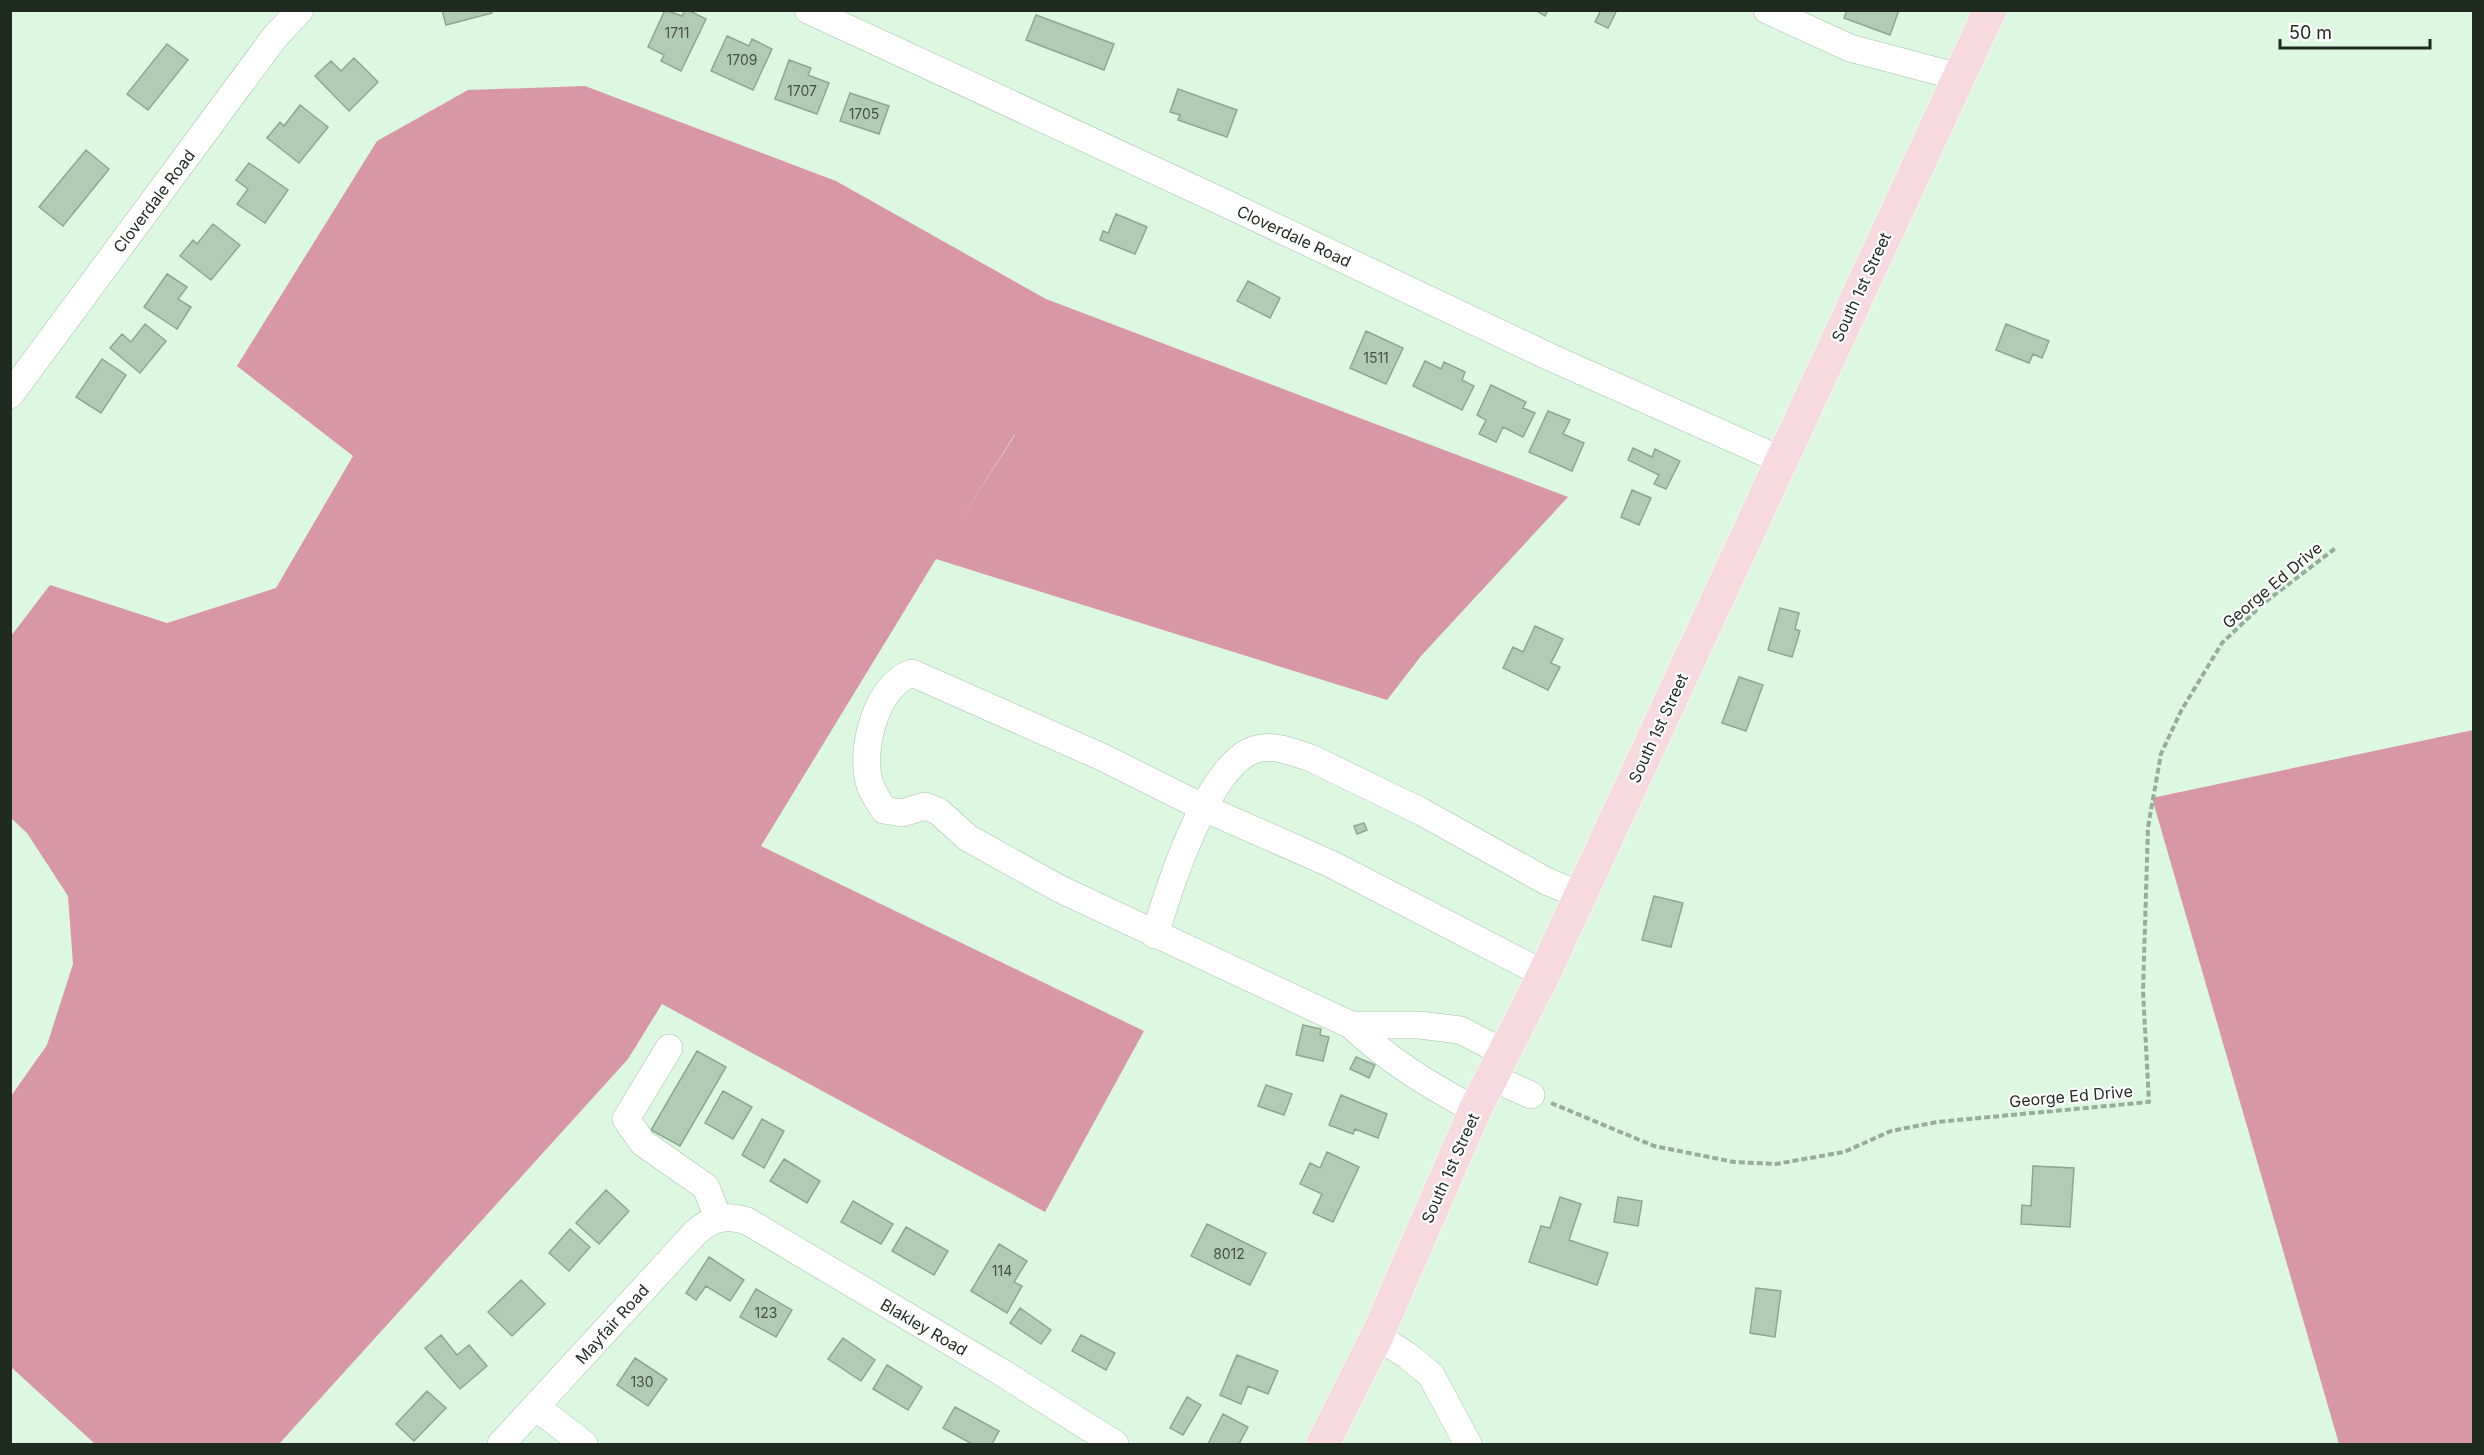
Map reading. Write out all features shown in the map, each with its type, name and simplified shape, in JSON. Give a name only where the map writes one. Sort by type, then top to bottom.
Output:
[{"type":"main road","name":"South 1st Street","points":[[1323,1444],[1377,1336],[1475,1110],[1581,895],[1990,10]]},
{"type":"street","name":"Cloverdale Road","points":[[10,395],[274,38],[300,10]]},
{"type":"street","name":"Cloverdale Road","points":[[808,10],[1552,358],[1781,460]]},
{"type":"street","points":[[1767,10],[1850,48],[1959,77]]},
{"type":"street","points":[[1475,1110],[1408,1073],[1378,1051],[1351,1025],[1155,935],[998,856],[968,838],[938,811],[925,806],[902,813],[884,810],[871,787],[866,759],[869,737],[879,707],[896,682],[912,673],[1102,757],[1204,808],[1331,864],[1544,974]]},
{"type":"street","points":[[1155,935],[1182,854],[1204,808],[1236,760],[1256,749],[1294,752],[1422,812],[1514,865],[1581,895]]},
{"type":"street","points":[[1351,1025],[1419,1025],[1460,1030],[1531,1095]]},
{"type":"street","points":[[669,1048],[626,1119],[643,1143],[706,1187],[724,1217]]},
{"type":"street","name":"Mayfair Road","points":[[501,1444],[696,1232],[724,1217]]},
{"type":"street","name":"Blakley Road","points":[[724,1217],[747,1221],[1001,1372],[1115,1444]]},
{"type":"street","points":[[1377,1336],[1408,1356],[1431,1375],[1468,1444]]},
{"type":"street","points":[[536,1407],[584,1444]]},
{"type":"path","name":"George Ed Drive","points":[[1531,1095],[1654,1146],[1724,1161],[1776,1164],[1844,1152],[1891,1131],[1936,1122],[2149,1102],[2143,992],[2148,827],[2161,754],[2181,711],[2222,643],[2264,603],[2337,547]]},
{"type":"shaded area","points":[[585,86],[836,181],[1046,299],[1568,497],[1421,656],[1387,700],[936,559],[761,846],[1144,1031],[1045,1212],[662,1004],[628,1059],[279,1444],[95,1444],[11,1367],[11,1096],[47,1045],[73,964],[68,896],[27,833],[11,818],[11,636],[50,585],[167,623],[276,588],[353,456],[237,366],[377,141],[468,90]],"holes":[[[1015,434],[1015,435],[954,530]]]},
{"type":"shaded area","points":[[2473,730],[2473,1444],[2339,1444],[2152,798]]},
{"type":"building","points":[[442,10],[491,10],[492,13],[446,25]]},
{"type":"building","points":[[665,10],[682,16],[685,10],[688,10],[706,19],[681,71],[661,61],[664,55],[648,47]]},
{"type":"building","points":[[1535,10],[1548,10],[1545,16]]},
{"type":"building","points":[[1601,10],[1617,10],[1608,28],[1595,22]]},
{"type":"building","points":[[1847,10],[1899,10],[1890,35],[1844,18]]},
{"type":"building","points":[[1036,15],[1114,44],[1104,70],[1026,40]]},
{"type":"building","points":[[727,36],[749,46],[752,39],[772,49],[753,90],[711,71]]},
{"type":"building","points":[[167,44],[188,60],[148,110],[127,94]]},
{"type":"building","points":[[354,58],[378,82],[349,111],[315,76],[331,61],[341,71]]},
{"type":"building","points":[[789,60],[811,68],[808,75],[829,83],[817,114],[775,99]]},
{"type":"building","points":[[1178,89],[1237,110],[1227,137],[1178,120],[1180,115],[1170,112]]},
{"type":"building","points":[[850,93],[889,106],[879,134],[840,121]]},
{"type":"building","points":[[300,105],[328,127],[299,163],[267,138],[280,122],[284,126]]},
{"type":"building","points":[[86,150],[109,169],[63,226],[39,207]]},
{"type":"building","points":[[249,163],[288,190],[265,223],[237,204],[248,189],[236,180]]},
{"type":"building","points":[[1116,214],[1147,227],[1135,254],[1100,240],[1103,231],[1108,233]]},
{"type":"building","points":[[213,224],[240,245],[211,280],[180,256],[193,240],[197,244]]},
{"type":"building","points":[[167,274],[187,287],[178,299],[191,307],[177,329],[144,307]]},
{"type":"building","points":[[1248,281],[1280,298],[1270,318],[1237,301]]},
{"type":"building","points":[[145,324],[166,341],[140,373],[110,348],[122,334],[131,342]]},
{"type":"building","points":[[2006,324],[2049,341],[2042,358],[2033,354],[2029,363],[1996,350]]},
{"type":"building","points":[[1366,331],[1403,348],[1386,384],[1350,368]]},
{"type":"building","points":[[102,359],[126,375],[101,413],[76,397]]},
{"type":"building","points":[[1425,361],[1441,369],[1444,362],[1465,372],[1462,380],[1474,386],[1462,410],[1413,386]]},
{"type":"building","points":[[1491,385],[1526,402],[1523,408],[1535,413],[1523,437],[1503,427],[1496,442],[1479,434],[1486,420],[1477,415]]},
{"type":"building","points":[[1548,411],[1570,420],[1563,434],[1584,443],[1572,471],[1529,452]]},
{"type":"building","points":[[1633,448],[1652,457],[1655,449],[1680,461],[1666,489],[1654,484],[1659,475],[1628,460]]},
{"type":"building","points":[[1632,490],[1651,498],[1639,525],[1621,517]]},
{"type":"building","points":[[1780,608],[1799,613],[1795,629],[1800,631],[1792,657],[1768,650]]},
{"type":"building","points":[[1535,626],[1563,639],[1551,663],[1560,667],[1548,690],[1503,668],[1513,647],[1523,652]]},
{"type":"building","points":[[1739,677],[1763,685],[1746,731],[1722,723]]},
{"type":"building","points":[[1364,823],[1367,830],[1357,834],[1354,826]]},
{"type":"building","points":[[1654,896],[1683,903],[1671,947],[1642,940]]},
{"type":"building","points":[[1303,1025],[1321,1029],[1320,1035],[1329,1037],[1323,1061],[1296,1055]]},
{"type":"building","points":[[697,1051],[726,1067],[680,1146],[651,1130]]},
{"type":"building","points":[[1356,1057],[1375,1065],[1369,1078],[1350,1069]]},
{"type":"building","points":[[1266,1085],[1292,1094],[1284,1115],[1258,1106]]},
{"type":"building","points":[[723,1091],[752,1107],[733,1139],[705,1123]]},
{"type":"building","points":[[1341,1095],[1387,1114],[1378,1138],[1355,1129],[1353,1134],[1329,1125]]},
{"type":"building","points":[[762,1119],[784,1131],[764,1168],[742,1155]]},
{"type":"building","points":[[1327,1152],[1359,1167],[1333,1222],[1313,1213],[1322,1194],[1300,1184],[1310,1163],[1320,1168]]},
{"type":"building","points":[[784,1159],[820,1181],[807,1203],[770,1181]]},
{"type":"building","points":[[2033,1166],[2074,1168],[2070,1227],[2021,1224],[2022,1205],[2031,1206]]},
{"type":"building","points":[[606,1190],[629,1211],[599,1244],[576,1223]]},
{"type":"building","points":[[1560,1197],[1581,1204],[1569,1240],[1608,1253],[1597,1285],[1529,1262],[1541,1226],[1550,1228]]},
{"type":"building","points":[[1618,1197],[1642,1201],[1638,1226],[1614,1222]]},
{"type":"building","points":[[853,1201],[893,1224],[881,1244],[841,1222]]},
{"type":"building","points":[[1207,1224],[1266,1253],[1250,1285],[1191,1256]]},
{"type":"building","points":[[906,1227],[948,1251],[934,1275],[892,1251]]},
{"type":"building","points":[[570,1229],[590,1247],[569,1271],[549,1253]]},
{"type":"building","points":[[999,1244],[1027,1261],[1014,1282],[1022,1286],[1007,1313],[971,1291]]},
{"type":"building","points":[[709,1257],[744,1280],[730,1301],[706,1286],[696,1300],[686,1293]]},
{"type":"building","points":[[521,1280],[545,1304],[512,1336],[488,1312]]},
{"type":"building","points":[[1756,1288],[1781,1291],[1775,1337],[1750,1333]]},
{"type":"building","points":[[756,1289],[792,1310],[776,1337],[740,1317]]},
{"type":"building","points":[[1020,1308],[1051,1330],[1041,1344],[1010,1323]]},
{"type":"building","points":[[441,1335],[457,1355],[469,1345],[487,1366],[460,1389],[425,1348]]},
{"type":"building","points":[[1081,1335],[1115,1353],[1106,1370],[1072,1351]]},
{"type":"building","points":[[843,1338],[875,1360],[861,1381],[828,1359]]},
{"type":"building","points":[[1237,1355],[1278,1371],[1268,1394],[1248,1386],[1241,1404],[1220,1395]]},
{"type":"building","points":[[635,1358],[667,1379],[648,1406],[617,1385]]},
{"type":"building","points":[[887,1365],[922,1387],[908,1410],[873,1389]]},
{"type":"building","points":[[427,1391],[446,1408],[414,1441],[396,1424]]},
{"type":"building","points":[[1187,1397],[1201,1405],[1183,1435],[1170,1428]]},
{"type":"building","points":[[955,1407],[999,1431],[992,1444],[972,1444],[943,1428]]},
{"type":"building","points":[[1223,1414],[1248,1427],[1239,1444],[1208,1444]]}]
